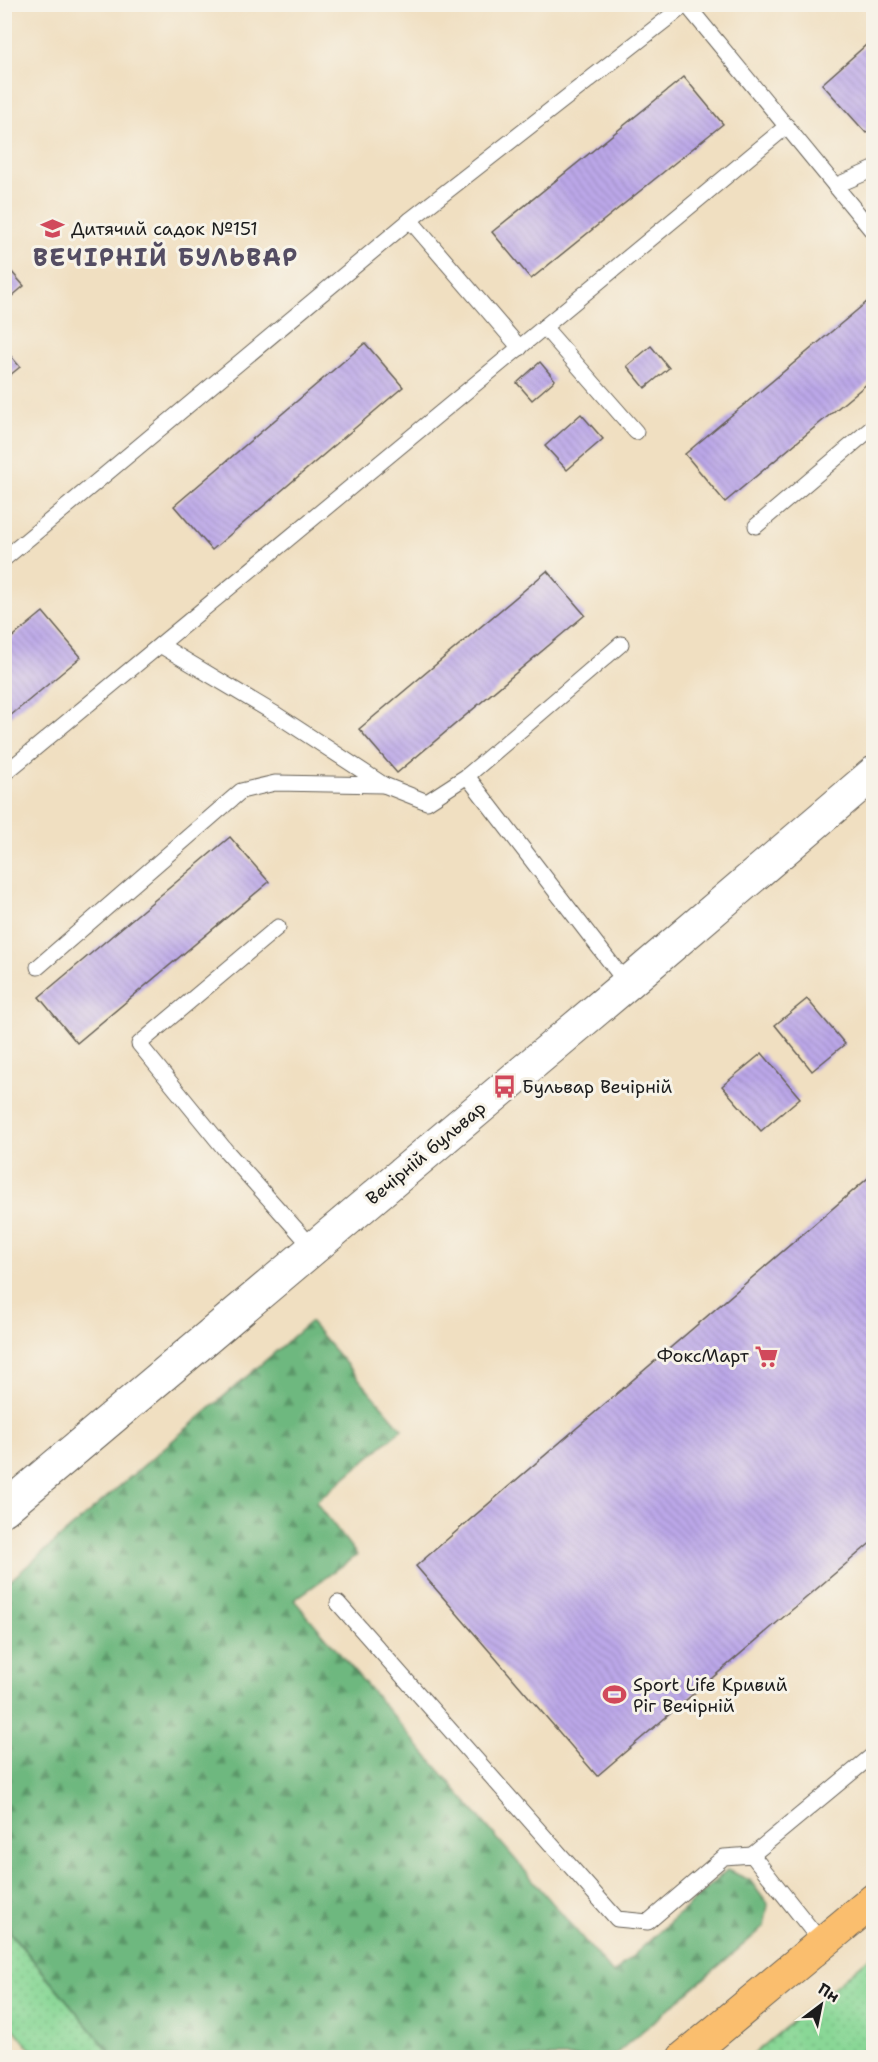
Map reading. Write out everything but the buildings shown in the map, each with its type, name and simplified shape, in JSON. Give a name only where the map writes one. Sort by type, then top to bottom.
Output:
[{"type":"main road","points":[[684,2058],[873,1900]]},
{"type":"street","name":"Вечірній бульвар","points":[[4,1509],[873,774]]},
{"type":"lane","points":[[4,559],[410,220],[686,4],[873,233]]},
{"type":"lane","points":[[4,774],[787,126]]},
{"type":"lane","points":[[836,186],[873,169]]},
{"type":"lane","points":[[410,220],[520,348]]},
{"type":"lane","points":[[544,327],[636,432]]},
{"type":"lane","points":[[756,526],[873,426]]},
{"type":"lane","points":[[160,645],[277,715],[384,785],[427,802],[467,776],[621,644]]},
{"type":"lane","points":[[467,776],[627,984]]},
{"type":"lane","points":[[38,967],[241,791],[275,783],[384,785]]},
{"type":"lane","points":[[278,927],[139,1044],[227,1152],[312,1248]]},
{"type":"lane","points":[[338,1603],[617,1919],[648,1922],[724,1857],[752,1855],[873,1754]]},
{"type":"lane","points":[[752,1855],[822,1943]]},
{"type":"green space","points":[[310,1322],[402,1429],[316,1502],[357,1555],[294,1600],[613,1974],[727,1870],[750,1880],[768,1905],[764,1927],[612,2057],[114,2057],[5,1926],[5,1585]]},
{"type":"green space","points":[[4,1926],[114,2057],[37,2057],[5,2018]]},
{"type":"green space","points":[[873,1954],[873,2057],[750,2057]]},
{"type":"place","name":"Дитячий садок №151","points":[[53,229]]},
{"type":"place","name":"Бульвар Вечірній","points":[[504,1087]]},
{"type":"place","name":"ФоксМарт","points":[[767,1356]]},
{"type":"place","name":"Sport Life Кривий Ріг Вечірній","points":[[615,1695]]},
{"type":"district","name":"ВЕЧІРНІЙ БУЛЬВАР","points":[[166,258]]}]
